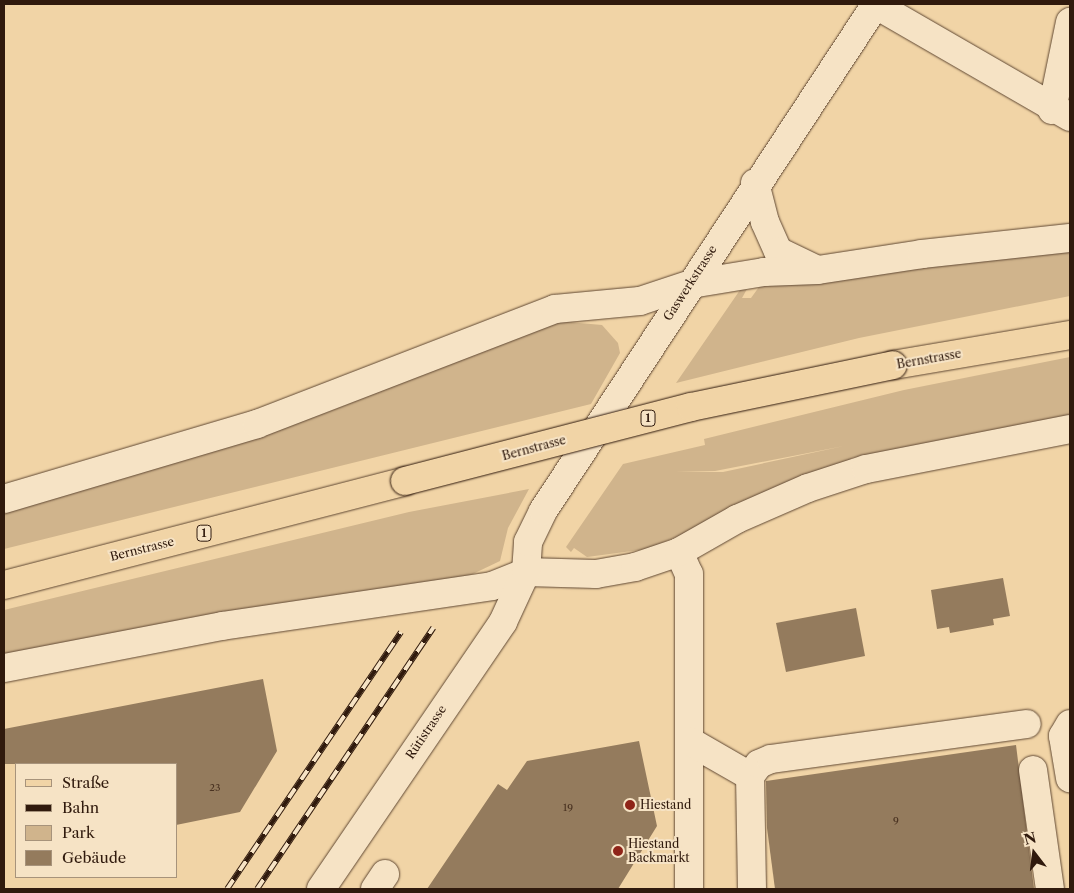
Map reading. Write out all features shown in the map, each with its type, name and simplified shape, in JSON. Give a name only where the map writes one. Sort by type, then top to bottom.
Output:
[{"type":"main road","name":"Bernstrasse","points":[[4,585],[691,407],[893,365],[1070,334]]},
{"type":"street","points":[[876,4],[1061,114],[1070,22]]},
{"type":"street","name":"Gaswerkstrasse","points":[[526,572],[528,542],[542,511],[755,183],[876,4]]},
{"type":"street","points":[[755,183],[765,222],[778,251],[818,270]]},
{"type":"street","points":[[4,499],[257,424],[555,309],[640,301],[691,284],[764,272],[818,270],[922,254],[1070,238]]},
{"type":"street","points":[[4,668],[222,626],[492,586],[526,572],[596,574],[679,552],[736,519],[808,488],[866,469],[1070,429]]},
{"type":"street","points":[[679,552],[689,574],[689,889]]},
{"type":"street","name":"Rütistrasse","points":[[321,889],[503,622],[526,572]]},
{"type":"street","points":[[752,889],[750,776],[759,764],[771,759],[1027,724]]},
{"type":"street","points":[[1070,724],[1063,736],[1070,778]]},
{"type":"street","points":[[689,742],[750,776]]},
{"type":"street","points":[[1034,770],[1050,889]]},
{"type":"green space","points":[[1070,246],[1070,296],[859,338],[676,383],[740,290],[747,289],[742,298],[751,298],[759,287],[847,272]]},
{"type":"green space","points":[[557,321],[602,325],[618,343],[620,353],[591,404],[4,549],[4,512],[150,470],[328,412]]},
{"type":"green space","points":[[1070,357],[1070,416],[851,458],[852,464],[647,549],[587,557],[574,548],[571,552],[566,547],[623,464],[705,445],[704,439],[904,390]],"holes":[[[844,446],[723,472],[676,472],[715,471]]]},
{"type":"green space","points":[[529,489],[508,528],[500,561],[456,582],[4,658],[4,610],[409,512]]},
{"type":"building","points":[[1003,578],[1010,616],[993,619],[994,625],[950,633],[949,627],[937,629],[931,590]]},
{"type":"building","points":[[856,608],[865,656],[786,672],[776,623]]},
{"type":"building","points":[[263,679],[277,751],[240,812],[178,825],[178,763],[4,764],[4,729]]},
{"type":"building","points":[[639,741],[657,826],[618,889],[427,889],[498,784],[507,790],[527,761]]},
{"type":"building","points":[[1016,745],[1034,889],[775,889],[767,828],[766,781]]},
{"type":"railway","points":[[257,889],[433,628]]},
{"type":"railway","points":[[227,889],[401,632]]},
{"type":"place","name":"Hiestand","points":[[630,805]]},
{"type":"place","name":"Hiestand Backmarkt","points":[[618,851]]}]
